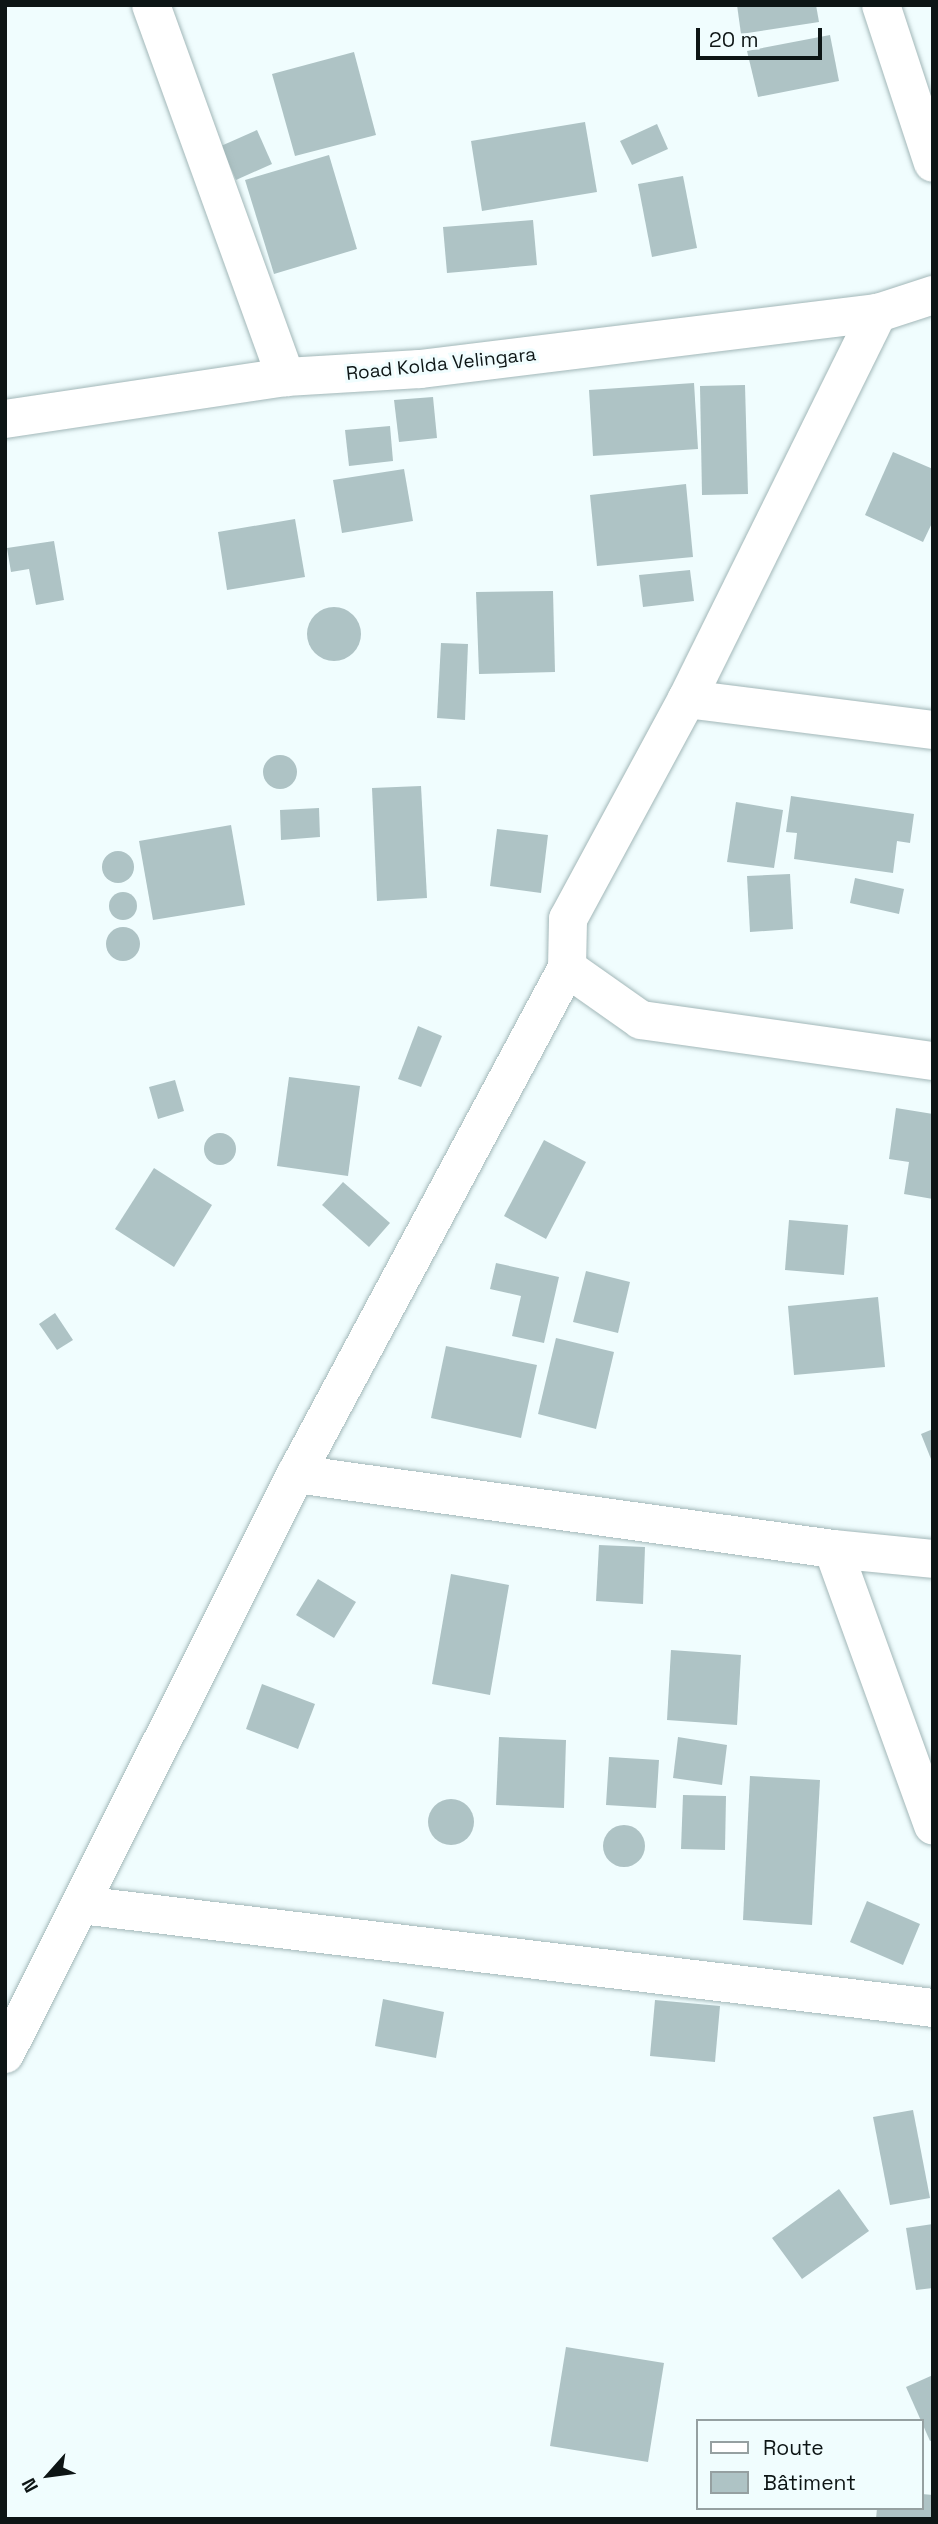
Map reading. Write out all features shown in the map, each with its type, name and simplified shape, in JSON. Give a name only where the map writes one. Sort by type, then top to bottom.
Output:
[{"type":"street","points":[[150,5],[286,377]]},
{"type":"street","points":[[881,5],[933,163]]},
{"type":"street","name":"Road Kolda Velingara","points":[[5,419],[286,377],[420,369],[878,313],[933,295]]},
{"type":"street","points":[[5,2054],[296,1475],[567,968],[568,919],[687,699],[878,313]]},
{"type":"street","points":[[687,699],[933,730]]},
{"type":"street","points":[[567,968],[641,1020],[933,1061]]},
{"type":"street","points":[[296,1475],[833,1549],[933,1559]]},
{"type":"street","points":[[833,1549],[933,1825]]},
{"type":"street","points":[[81,1905],[933,2008]]},
{"type":"building","points":[[737,5],[816,5],[819,22],[741,34]]},
{"type":"building","points":[[830,35],[839,81],[758,97],[747,51]]},
{"type":"building","points":[[354,52],[376,135],[295,156],[272,74]]},
{"type":"building","points":[[585,122],[597,192],[482,211],[471,141]]},
{"type":"building","points":[[657,124],[668,149],[632,165],[620,141]]},
{"type":"building","points":[[257,130],[272,164],[236,180],[221,146]]},
{"type":"building","points":[[329,155],[357,249],[274,274],[245,180]]},
{"type":"building","points":[[683,176],[697,248],[652,257],[638,184]]},
{"type":"building","points":[[533,220],[537,265],[447,273],[443,227]]},
{"type":"building","points":[[694,383],[698,449],[593,456],[589,390]]},
{"type":"building","points":[[745,385],[748,494],[702,495],[700,386]]},
{"type":"building","points":[[433,397],[437,438],[399,442],[394,400]]},
{"type":"building","points":[[390,426],[393,461],[349,466],[345,430]]},
{"type":"building","points":[[893,452],[933,469],[933,521],[923,542],[865,515]]},
{"type":"building","points":[[404,469],[413,521],[342,533],[333,480]]},
{"type":"building","points":[[686,484],[693,557],[597,566],[590,495]]},
{"type":"building","points":[[295,519],[305,577],[227,590],[218,532]]},
{"type":"building","points":[[54,541],[64,600],[36,605],[29,569],[11,572],[7,548]]},
{"type":"building","points":[[690,570],[694,601],[643,607],[639,575]]},
{"type":"building","points":[[553,591],[555,672],[479,674],[476,592]]},
{"type":"building","points":[[334,607],[353,615],[361,634],[353,653],[334,661],[315,653],[307,634],[315,615]]},
{"type":"building","points":[[441,643],[468,644],[465,720],[437,718]]},
{"type":"building","points":[[280,755],[292,760],[297,772],[292,784],[280,789],[268,784],[263,772],[268,760]]},
{"type":"building","points":[[421,786],[427,898],[377,901],[372,788]]},
{"type":"building","points":[[791,796],[914,814],[910,843],[897,841],[893,873],[794,859],[797,833],[786,832]]},
{"type":"building","points":[[736,802],[783,810],[774,868],[727,862]]},
{"type":"building","points":[[319,808],[320,837],[281,840],[280,810]]},
{"type":"building","points":[[231,825],[245,905],[153,920],[139,841]]},
{"type":"building","points":[[497,829],[548,835],[541,893],[490,886]]},
{"type":"building","points":[[118,851],[129,856],[134,867],[129,878],[118,883],[107,878],[102,867],[107,856]]},
{"type":"building","points":[[790,874],[793,929],[750,932],[747,876]]},
{"type":"building","points":[[855,878],[904,889],[899,914],[850,903]]},
{"type":"building","points":[[123,892],[133,896],[137,906],[133,916],[123,920],[113,916],[109,906],[113,896]]},
{"type":"building","points":[[123,927],[135,932],[140,944],[135,956],[123,961],[111,956],[106,944],[111,932]]},
{"type":"building","points":[[418,1026],[442,1036],[421,1087],[398,1079]]},
{"type":"building","points":[[289,1077],[360,1086],[348,1176],[277,1166]]},
{"type":"building","points":[[175,1080],[184,1111],[158,1119],[149,1087]]},
{"type":"building","points":[[896,1108],[933,1114],[933,1199],[904,1194],[909,1162],[889,1159]]},
{"type":"building","points":[[220,1133],[231,1138],[236,1149],[231,1160],[220,1165],[209,1160],[204,1149],[209,1138]]},
{"type":"building","points":[[544,1140],[586,1162],[546,1239],[504,1216]]},
{"type":"building","points":[[154,1168],[212,1205],[174,1267],[115,1229]]},
{"type":"building","points":[[343,1182],[390,1223],[369,1247],[322,1205]]},
{"type":"building","points":[[789,1220],[848,1225],[844,1275],[785,1270]]},
{"type":"building","points":[[496,1263],[559,1277],[544,1343],[512,1336],[521,1296],[490,1289]]},
{"type":"building","points":[[586,1271],[630,1282],[618,1333],[573,1322]]},
{"type":"building","points":[[878,1297],[885,1367],[794,1375],[788,1306]]},
{"type":"building","points":[[55,1313],[73,1340],[57,1350],[39,1324]]},
{"type":"building","points":[[556,1338],[614,1352],[596,1429],[538,1414]]},
{"type":"building","points":[[446,1346],[537,1365],[521,1438],[431,1418]]},
{"type":"building","points":[[933,1429],[933,1464],[921,1434]]},
{"type":"building","points":[[599,1545],[645,1547],[643,1604],[596,1601]]},
{"type":"building","points":[[451,1574],[509,1585],[490,1695],[432,1684]]},
{"type":"building","points":[[318,1579],[356,1602],[334,1638],[296,1615]]},
{"type":"building","points":[[671,1650],[741,1655],[737,1725],[667,1720]]},
{"type":"building","points":[[262,1684],[315,1704],[298,1749],[246,1729]]},
{"type":"building","points":[[499,1737],[566,1740],[564,1808],[496,1805]]},
{"type":"building","points":[[678,1737],[727,1745],[722,1785],[673,1778]]},
{"type":"building","points":[[609,1757],[659,1760],[656,1808],[606,1805]]},
{"type":"building","points":[[750,1776],[820,1780],[812,1925],[743,1920]]},
{"type":"building","points":[[683,1795],[726,1796],[725,1850],[681,1849]]},
{"type":"building","points":[[451,1799],[460,1800],[467,1806],[473,1813],[473,1831],[467,1838],[460,1844],[451,1845],[442,1844],[435,1838],[429,1831],[428,1822],[429,1813],[435,1806],[442,1800]]},
{"type":"building","points":[[624,1825],[639,1831],[645,1846],[639,1861],[624,1867],[609,1861],[603,1846],[609,1831]]},
{"type":"building","points":[[867,1901],[920,1924],[903,1965],[850,1942]]},
{"type":"building","points":[[383,1999],[444,2012],[436,2058],[375,2046]]},
{"type":"building","points":[[655,2000],[720,2006],[715,2062],[650,2056]]},
{"type":"building","points":[[913,2110],[930,2198],[890,2205],[873,2117]]},
{"type":"building","points":[[839,2189],[869,2231],[802,2279],[772,2238]]},
{"type":"building","points":[[933,2224],[933,2288],[916,2290],[906,2228]]},
{"type":"building","points":[[566,2347],[664,2363],[648,2462],[550,2446]]},
{"type":"building","points":[[933,2375],[933,2440],[930,2441],[924,2428],[924,2419],[920,2419],[906,2387]]},
{"type":"building","points":[[924,2494],[933,2495],[933,2519],[876,2519],[877,2510],[924,2510]]}]
